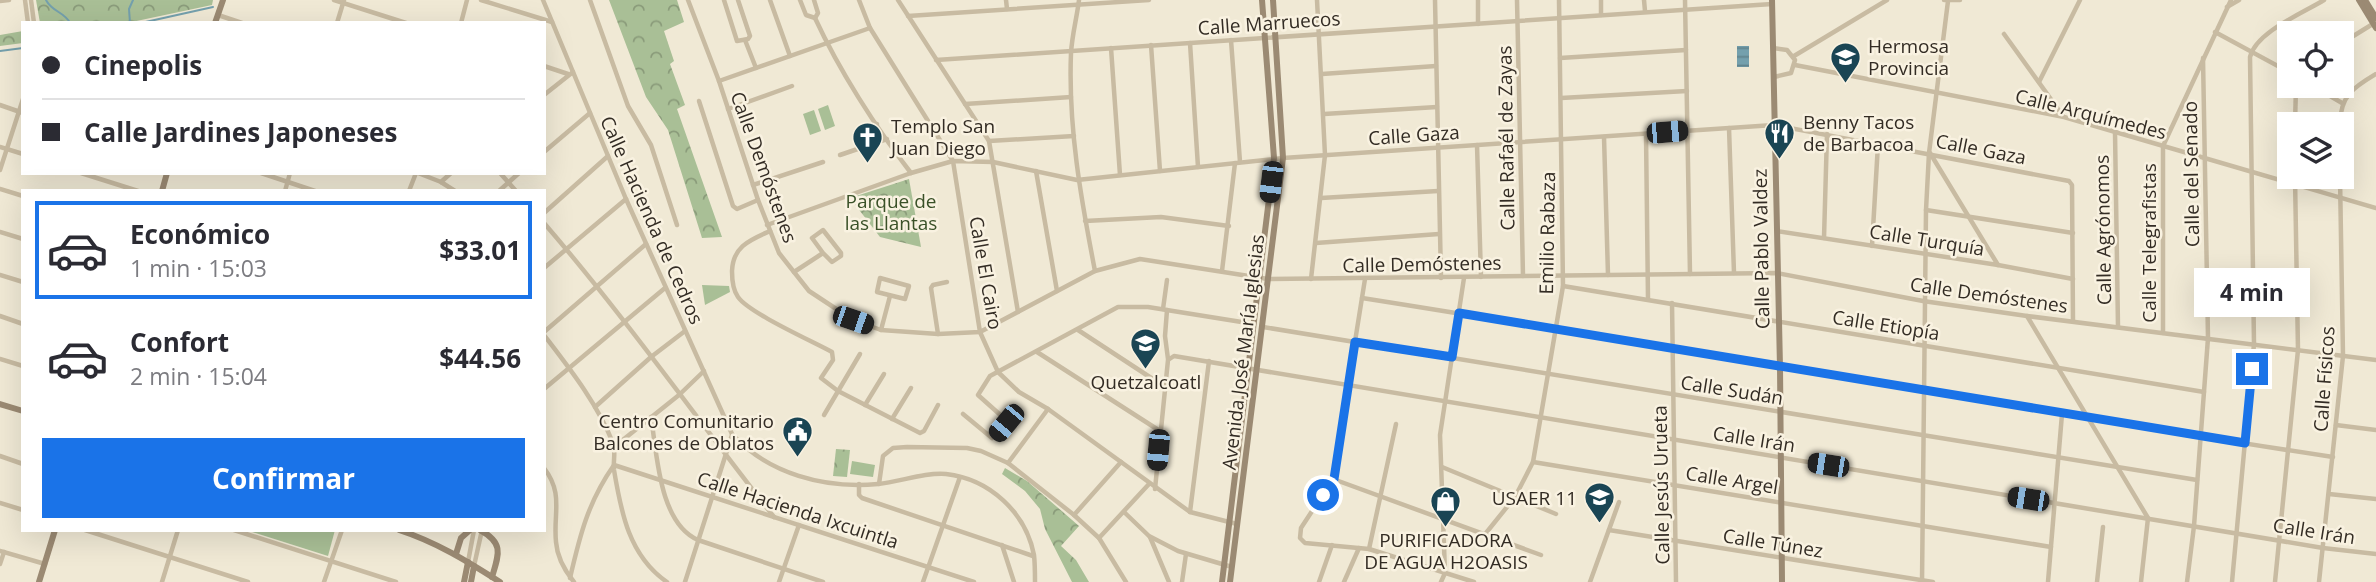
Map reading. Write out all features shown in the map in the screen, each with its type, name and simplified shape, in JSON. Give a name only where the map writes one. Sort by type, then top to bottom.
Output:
[{"type":"street","points":[[0,1],[9,0]]},
{"type":"street","points":[[25,0],[28,21]]},
{"type":"street","points":[[31,0],[34,21]]},
{"type":"street","points":[[217,19],[223,0]]},
{"type":"street","points":[[334,0],[400,21]]},
{"type":"street","points":[[462,21],[467,0]]},
{"type":"street","points":[[481,0],[552,22]]},
{"type":"street","name":"Calle Hacienda de Cedros","points":[[543,0],[571,73],[626,200],[733,434],[744,447],[790,474],[827,482],[859,484],[878,484],[936,474],[960,477],[990,490],[1007,503],[1025,529],[1034,556],[1035,582]]},
{"type":"street","points":[[590,0],[628,106],[651,145],[677,225]]},
{"type":"street","name":"Calle Demóstenes","points":[[688,0],[779,253],[809,291],[853,320],[881,330],[938,334],[980,332],[1095,271],[1140,260],[1264,278],[1311,279],[1777,273],[1923,301],[2026,316],[2376,360]]},
{"type":"street","points":[[724,0],[737,41],[750,36],[738,0]]},
{"type":"street","points":[[770,0],[790,56]]},
{"type":"street","points":[[800,0],[806,15],[815,18],[826,43],[911,173]]},
{"type":"street","points":[[814,0],[818,13],[815,18]]},
{"type":"street","name":"Calle El Cairo","points":[[859,0],[870,28],[953,161],[980,332],[998,372],[1019,392],[1048,409],[1190,512],[1233,523]]},
{"type":"street","points":[[898,0],[989,141],[1018,312]]},
{"type":"street","points":[[1006,0],[1007,9]]},
{"type":"street","points":[[908,16],[1079,2],[1149,0]]},
{"type":"street","name":"Avenida José María Iglesias","points":[[1253,368],[1263,327],[1264,278],[1274,159],[1262,0]]},
{"type":"street","name":"Avenida José María Iglesias","points":[[1230,582],[1228,566],[1253,368],[1255,324],[1283,158],[1273,0]]},
{"type":"street","points":[[1311,279],[1325,155],[1317,0]]},
{"type":"street","points":[[1435,0],[1441,278]]},
{"type":"street","points":[[1478,0],[1478,24]]},
{"type":"street","name":"Calle Rafaél de Zayas","points":[[1517,0],[1522,276]]},
{"type":"street","name":"Emilio Rabaza","points":[[1486,533],[1516,497],[1533,462],[1563,286],[1559,0]]},
{"type":"street","points":[[1601,0],[1601,15]]},
{"type":"street","points":[[1644,0],[1645,11]]},
{"type":"street","points":[[1685,0],[1690,274]]},
{"type":"street","points":[[1794,56],[1887,0]]},
{"type":"street","points":[[1922,581],[1923,301],[1929,153],[1946,1],[1960,0]]},
{"type":"street","points":[[2039,82],[2080,0]]},
{"type":"street","name":"Calle Telegrafistas","points":[[2163,333],[2163,146],[2231,0]]},
{"type":"street","points":[[2227,7],[2239,0]]},
{"type":"street","points":[[2232,582],[2254,344],[2249,68],[2252,50],[2265,35],[2324,0]]},
{"type":"street","points":[[2359,0],[2375,23]]},
{"type":"street","points":[[2365,0],[2375,23]]},
{"type":"street","points":[[338,21],[344,1]]},
{"type":"street","points":[[1079,2],[1071,51],[1071,97],[1077,180],[1095,271]]},
{"type":"street","name":"Calle Marruecos","points":[[936,60],[1478,24],[1685,9],[1727,3],[1772,2]]},
{"type":"street","name":"Calle Pablo Valdez","points":[[1772,2],[1782,582]]},
{"type":"street","points":[[2354,36],[2375,23]]},
{"type":"street","points":[[719,81],[870,28]]},
{"type":"street","points":[[2215,32],[2277,65]]},
{"type":"street","points":[[2004,34],[2064,117]]},
{"type":"street","points":[[745,40],[756,68]]},
{"type":"street","points":[[1222,271],[1238,163],[1231,40]]},
{"type":"street","points":[[1190,43],[1198,167]]},
{"type":"street","points":[[1151,45],[1160,171]]},
{"type":"street","points":[[1111,48],[1120,175]]},
{"type":"street","points":[[1773,48],[1787,50],[1794,56],[1795,65],[1787,75],[1774,78]]},
{"type":"street","points":[[1560,58],[1686,50]]},
{"type":"street","name":"Calle del Senado","points":[[2187,582],[2194,526],[2207,338],[2203,58]]},
{"type":"street","name":"Calle Arquímedes","points":[[1795,65],[2064,117],[2277,180]]},
{"type":"street","points":[[1322,74],[1436,66]]},
{"type":"street","points":[[546,67],[571,73]]},
{"type":"street","points":[[546,92],[571,73]]},
{"type":"street","points":[[2341,112],[2342,103],[2350,91],[2376,74]]},
{"type":"street","points":[[728,109],[792,86]]},
{"type":"street","points":[[1561,98],[1687,91]]},
{"type":"street","points":[[964,104],[1071,97]]},
{"type":"street","points":[[2333,98],[2342,103]]},
{"type":"street","points":[[699,101],[733,208],[737,209],[758,200]]},
{"type":"street","points":[[0,105],[21,112],[0,170]]},
{"type":"street","points":[[1324,114],[1437,107]]},
{"type":"street","points":[[546,150],[590,113]]},
{"type":"street","points":[[858,130],[877,124]]},
{"type":"street","name":"Calle Gaza","points":[[768,225],[911,173],[953,161],[993,162],[1077,180],[1283,158],[1774,125],[2071,182],[2073,233]]},
{"type":"street","points":[[1729,128],[1734,273]]},
{"type":"street","name":"Calle Agrónomos","points":[[2115,132],[2118,327]]},
{"type":"street","points":[[1646,134],[1648,299]]},
{"type":"street","points":[[1824,238],[1828,134]]},
{"type":"street","points":[[989,141],[1074,136]]},
{"type":"street","points":[[1604,137],[1608,275]]},
{"type":"street","points":[[840,155],[887,139]]},
{"type":"street","points":[[1872,246],[1878,144]]},
{"type":"street","points":[[1477,145],[1481,277]]},
{"type":"street","points":[[0,147],[21,153]]},
{"type":"street","points":[[1929,153],[1998,265]]},
{"type":"street","points":[[546,211],[608,156]]},
{"type":"street","points":[[753,185],[823,162]]},
{"type":"street","points":[[1036,171],[1057,291]]},
{"type":"street","points":[[87,175],[132,189]]},
{"type":"street","points":[[268,175],[310,189]]},
{"type":"street","points":[[286,189],[290,175]]},
{"type":"street","points":[[422,175],[452,189]]},
{"type":"street","points":[[441,182],[449,175]]},
{"type":"street","points":[[502,175],[514,189]]},
{"type":"street","points":[[501,189],[518,175]]},
{"type":"street","points":[[0,189],[21,195]]},
{"type":"street","points":[[2275,582],[2298,350],[2295,189]]},
{"type":"street","name":"Calle Arquímedes","points":[[2311,189],[2376,208]]},
{"type":"street","name":"Calle Físicos","points":[[2319,582],[2343,356],[2341,189]]},
{"type":"street","points":[[1321,198],[1438,191]]},
{"type":"street","points":[[546,266],[626,200]]},
{"type":"street","points":[[1926,210],[2073,233],[2073,321]]},
{"type":"street","points":[[1085,221],[1161,217],[1228,226]]},
{"type":"street","points":[[546,225],[597,284],[679,395],[775,517]]},
{"type":"street","points":[[822,230],[841,256],[832,262],[823,253],[811,238],[822,230]]},
{"type":"street","points":[[770,231],[746,243],[737,251],[732,274],[736,295],[751,309],[832,352],[833,360],[821,377],[823,382],[838,391],[921,433],[938,405]]},
{"type":"street","name":"Calle Turquía","points":[[1776,231],[2073,279]]},
{"type":"street","points":[[0,232],[21,238]]},
{"type":"street","points":[[1316,243],[1439,234]]},
{"type":"street","points":[[546,331],[646,244]]},
{"type":"street","points":[[794,272],[823,253]]},
{"type":"street","points":[[0,275],[21,281]]},
{"type":"street","points":[[880,278],[909,286],[905,299],[890,296],[877,292],[880,278]]},
{"type":"street","points":[[1441,582],[1445,573],[1440,435],[1464,278]]},
{"type":"street","points":[[1365,279],[1334,479],[1301,528],[1301,541],[1369,550],[1474,582]]},
{"type":"street","points":[[1155,489],[1169,358],[1165,336],[1167,280]]},
{"type":"street","points":[[938,334],[931,287],[947,282]]},
{"type":"street","name":"Calle Etiopía","points":[[1563,286],[2204,391]]},
{"type":"street","points":[[546,387],[665,288]]},
{"type":"street","points":[[881,330],[890,296]]},
{"type":"street","points":[[1362,298],[2333,457]]},
{"type":"street","name":"Calle Jesús Urueta","points":[[1672,303],[1676,582]]},
{"type":"street","points":[[962,414],[990,438],[1006,423],[1005,418],[978,395],[990,376],[1118,307],[1138,306],[1255,324]]},
{"type":"street","points":[[0,316],[21,323]]},
{"type":"street","points":[[2026,316],[2148,518],[2141,582]]},
{"type":"street","name":"Calle Sudán","points":[[1263,327],[2197,480]]},
{"type":"street","points":[[1078,330],[1166,387]]},
{"type":"street","points":[[595,407],[685,331]]},
{"type":"street","points":[[546,336],[595,407],[614,447],[620,500],[633,543],[646,564],[667,582]]},
{"type":"street","points":[[1037,352],[1160,431]]},
{"type":"street","points":[[824,415],[860,354]]},
{"type":"street","name":"Calle Irán","points":[[1169,358],[1253,368],[2323,548],[2376,554]]},
{"type":"street","points":[[0,359],[21,365]]},
{"type":"street","points":[[1190,512],[1209,361]]},
{"type":"street","points":[[614,447],[704,372]]},
{"type":"street","points":[[865,405],[884,374]]},
{"type":"street","points":[[892,419],[911,388]]},
{"type":"street","points":[[0,404],[21,410]]},
{"type":"street","points":[[1008,463],[1048,409]]},
{"type":"street","points":[[2048,582],[2062,414]]},
{"type":"street","points":[[651,418],[661,480],[674,519],[687,534],[824,582]]},
{"type":"street","points":[[1369,550],[1396,424]]},
{"type":"street","points":[[2336,425],[2376,430]]},
{"type":"street","points":[[685,582],[733,434]]},
{"type":"street","points":[[730,447],[744,447]]},
{"type":"street","points":[[878,484],[880,462],[885,453],[893,448],[967,448],[981,451],[1008,463],[1074,515],[1099,538],[1126,582]]},
{"type":"street","points":[[0,456],[21,463]]},
{"type":"street","points":[[1074,515],[1121,462]]},
{"type":"street","name":"Calle Argel","points":[[1533,462],[2050,547]]},
{"type":"street","points":[[572,580],[583,523],[604,479],[614,465]]},
{"type":"street","name":"Calle Hacienda Ixcuintla","points":[[614,465],[974,582]]},
{"type":"street","points":[[1441,467],[1556,514]]},
{"type":"street","points":[[546,471],[552,480],[557,502],[558,554],[572,580]]},
{"type":"street","points":[[923,582],[960,477]]},
{"type":"street","points":[[1334,479],[1541,555]]},
{"type":"street","points":[[859,484],[859,495],[862,498],[1034,556]]},
{"type":"street","points":[[1099,538],[1149,484]]},
{"type":"street","points":[[2329,494],[2376,499]]},
{"type":"street","points":[[1590,582],[1619,502]]},
{"type":"street","points":[[0,503],[21,509]]},
{"type":"street","points":[[1124,512],[1149,536],[1186,554],[1228,566]]},
{"type":"street","points":[[779,582],[799,525]]},
{"type":"street","points":[[2097,582],[2103,527]]},
{"type":"street","name":"Calle Túnez","points":[[1609,530],[1933,582]]},
{"type":"street","points":[[39,582],[54,532]]},
{"type":"street","points":[[91,532],[248,582]]},
{"type":"street","points":[[162,582],[177,532]]},
{"type":"street","points":[[240,532],[397,582]]},
{"type":"street","points":[[324,582],[341,532]]},
{"type":"street","points":[[405,532],[456,554],[500,582]]},
{"type":"street","points":[[456,554],[461,538],[469,532]]},
{"type":"street","points":[[471,582],[472,532]]},
{"type":"street","points":[[464,582],[480,532]]},
{"type":"street","points":[[484,532],[495,540],[498,546],[492,577]]},
{"type":"street","points":[[1149,536],[1169,582]]},
{"type":"street","points":[[1002,544],[1014,582]]},
{"type":"street","points":[[1320,582],[1332,545]]},
{"type":"street","points":[[1344,582],[1359,548]]},
{"type":"street","points":[[0,564],[2,551],[45,564]]},
{"type":"street","points":[[1182,582],[1186,554]]},
{"type":"street","name":"Avenida José María Iglesias","points":[[1222,582],[1228,566]]},
{"type":"street","points":[[949,574],[954,582]]},
{"type":"green space","points":[[36,0],[213,0],[212,5],[136,21],[40,21]]},
{"type":"green space","points":[[609,0],[677,0],[684,22],[664,31],[674,61],[670,64],[685,105],[677,109],[722,237],[702,238],[668,130],[646,97]]},
{"type":"green space","points":[[21,31],[21,43],[0,46],[0,35]]},
{"type":"green space","points":[[828,105],[835,126],[825,130],[818,109]]},
{"type":"green space","points":[[814,110],[821,131],[810,135],[803,114]]},
{"type":"green space","name":"Parque de las Llantas","points":[[909,179],[921,247],[880,237],[850,198]]},
{"type":"green space","points":[[702,285],[729,286],[730,292],[705,305]]},
{"type":"green space","points":[[836,449],[850,450],[847,477],[833,476]]},
{"type":"green space","points":[[852,461],[875,465],[873,477],[850,474]]},
{"type":"green space","points":[[1005,468],[1027,481],[1079,526],[1061,546],[1076,560],[1089,582],[1072,582],[1045,529],[1040,509],[1025,491],[1002,474]]},
{"type":"green space","points":[[252,532],[334,532],[328,556]]},
{"type":"water","points":[[1737,46],[1749,46],[1749,67],[1737,67]]},
{"type":"waterway","points":[[46,0],[69,21]]},
{"type":"waterway","points":[[130,21],[129,9],[133,0]]},
{"type":"waterway","points":[[150,21],[213,7]]},
{"type":"waterway","points":[[0,51],[21,48]]},
{"type":"place","name":"Hermosa Provincia","points":[[1845,84]]},
{"type":"place","name":"Benny Tacos de Barbacoa","points":[[1780,160]]},
{"type":"place","name":"Templo San Juan Diego","points":[[868,164]]},
{"type":"place","name":"Quetzalcoatl","points":[[1146,370]]},
{"type":"place","name":"Centro Comunitario Balcones de Oblatos","points":[[797,459]]},
{"type":"place","name":"USAER 11","points":[[1600,525]]},
{"type":"place","name":"PURIFICADORA DE AGUA H2OASIS","points":[[1446,528]]},
{"type":"route","points":[[1323,495],[1334,479],[1355,342],[1452,357],[1459,313],[2245,443],[2252,369]]}]
